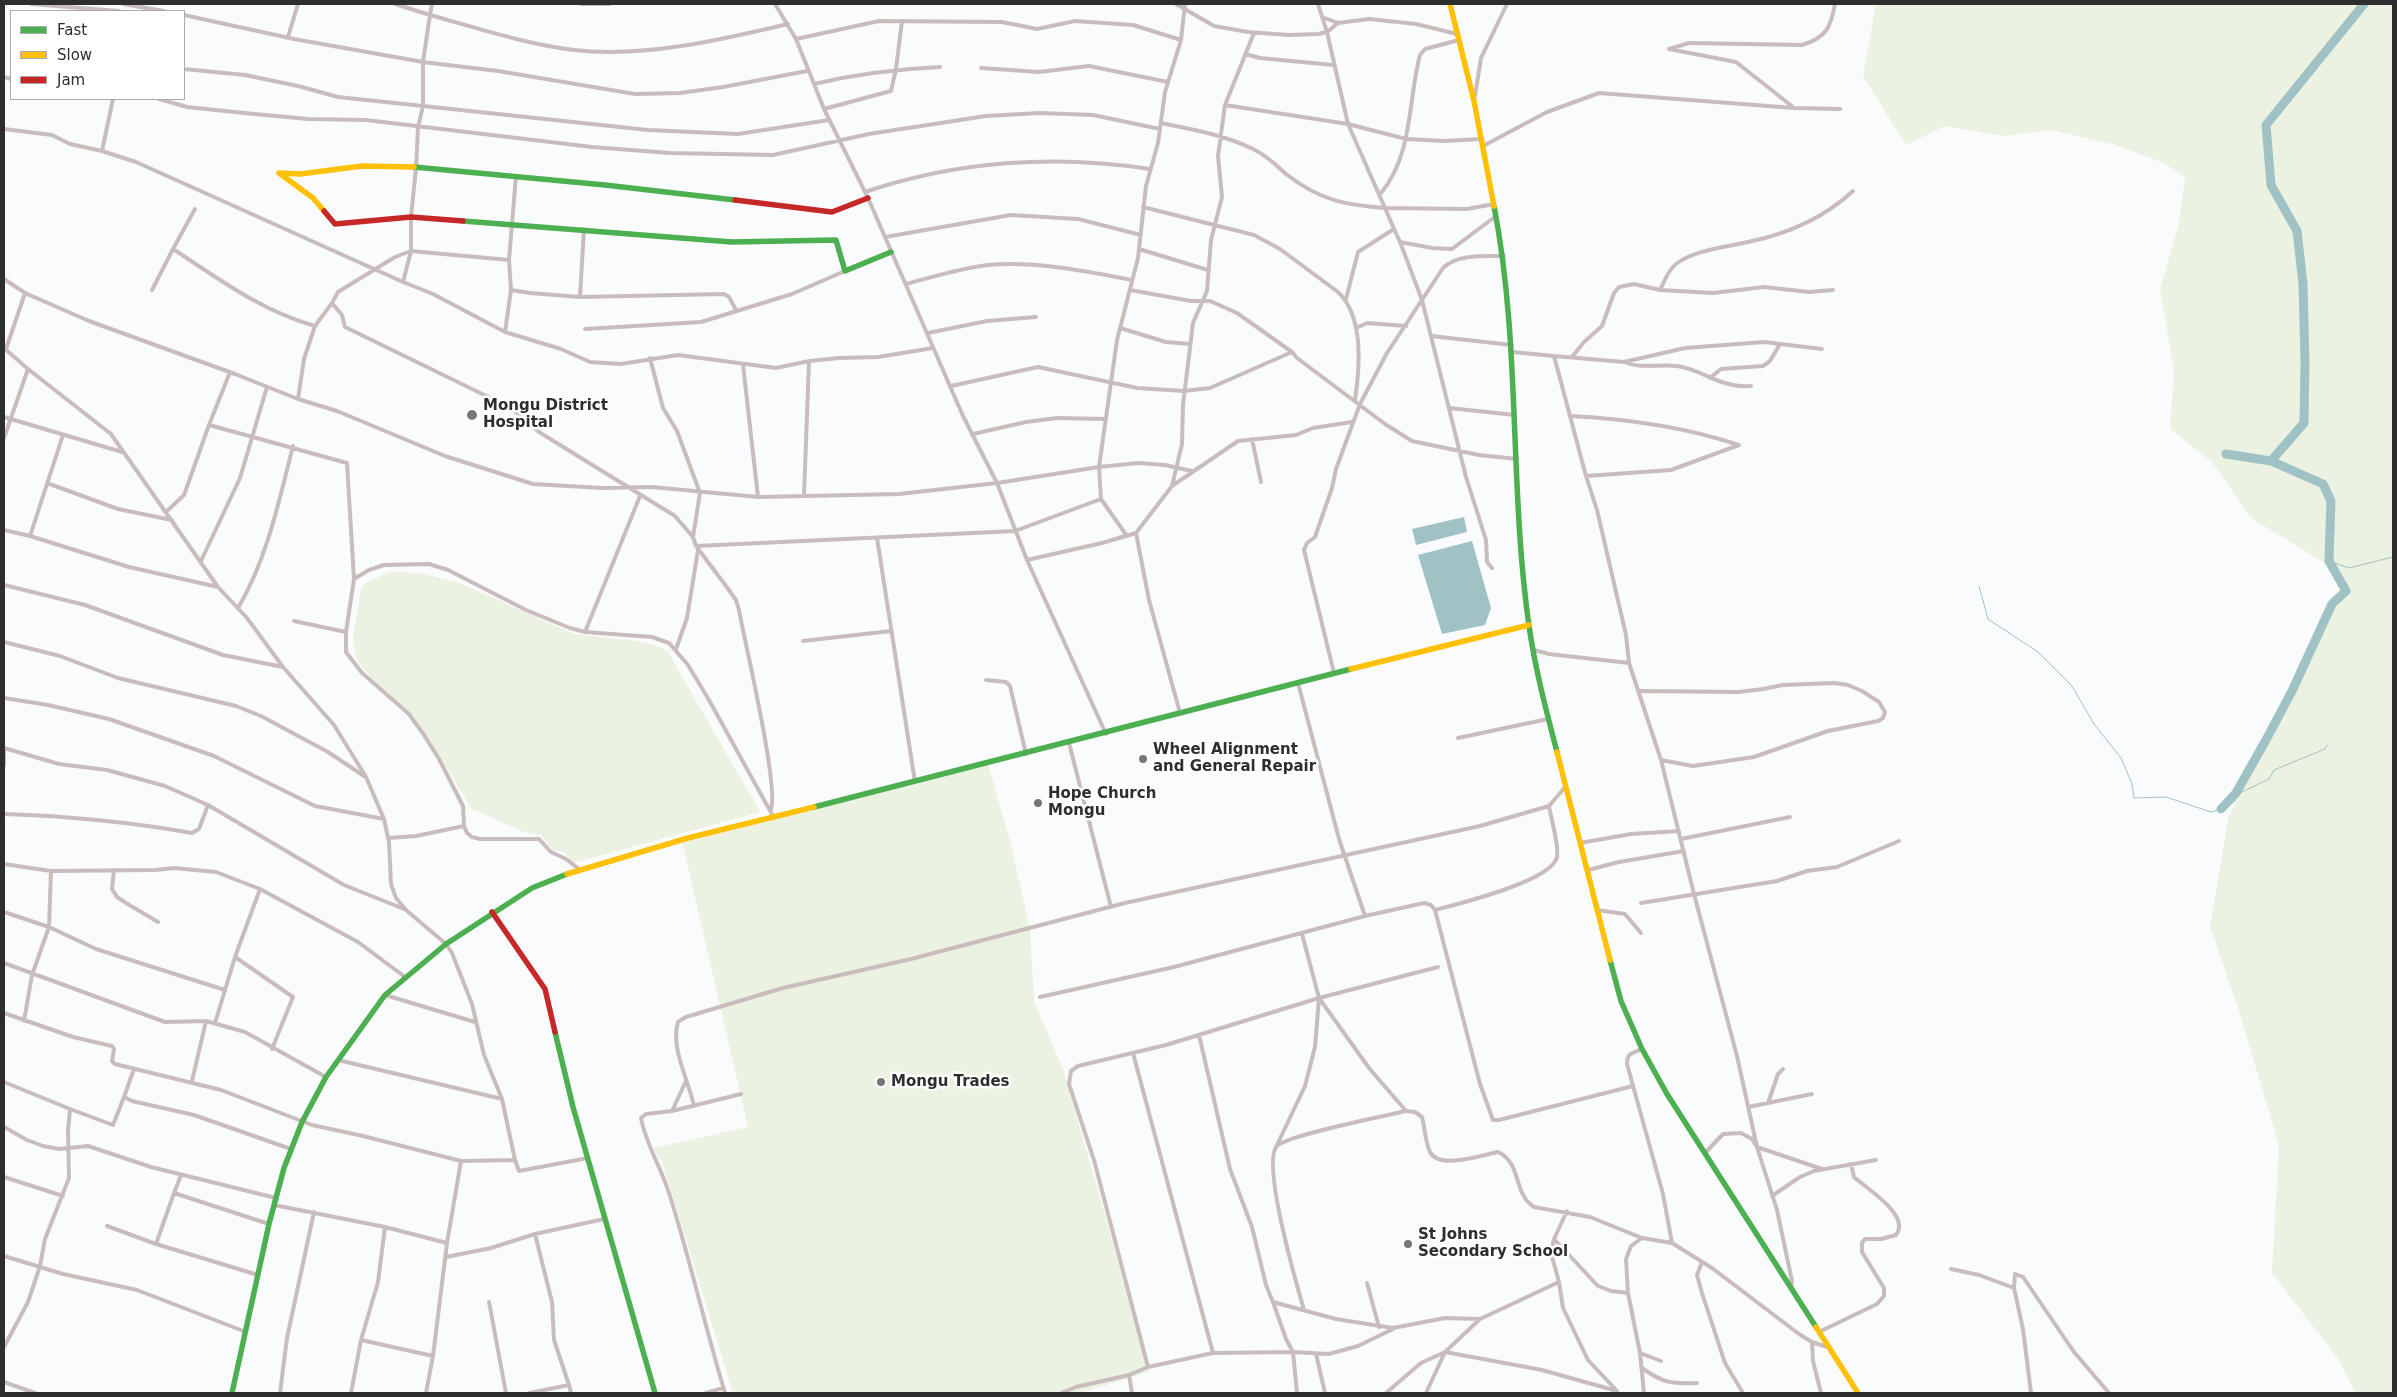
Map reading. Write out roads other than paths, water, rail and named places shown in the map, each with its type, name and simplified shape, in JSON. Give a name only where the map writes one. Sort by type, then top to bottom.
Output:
[{"type":"main road","points":[[1450,4],[1474,101],[1504,256],[1512,345],[1529,625],[1548,719],[1621,1002],[1642,1049],[1667,1094],[1858,1393]]},
{"type":"main road","points":[[866,195],[832,212],[516,176],[416,168],[362,166],[300,174],[279,173],[313,198],[335,224],[411,217],[732,242],[836,240],[845,271],[891,252]]},
{"type":"main road","points":[[232,1393],[276,1198],[302,1122],[326,1077],[385,995],[446,944],[492,912],[532,888],[579,869],[673,842],[1106,734],[1334,673],[1529,625]]},
{"type":"main road","points":[[492,912],[545,989],[573,1107],[655,1393]]},
{"type":"street","points":[[32,4],[107,10]]},
{"type":"street","points":[[122,4],[158,10]]},
{"type":"street","points":[[288,37],[298,4]]},
{"type":"street","points":[[395,4],[532,43],[576,50],[629,51],[692,45],[788,24]]},
{"type":"street","points":[[404,282],[411,251],[411,217],[418,127],[423,106],[423,62],[432,4]]},
{"type":"street","points":[[581,4],[610,4]]},
{"type":"street","points":[[775,4],[796,38],[807,71],[829,120],[840,138],[928,333],[933,348],[997,484],[1014,531],[1106,734]]},
{"type":"street","points":[[1176,4],[1184,6],[1214,26],[1254,33],[1318,34],[1327,32],[1338,23]]},
{"type":"street","points":[[1318,4],[1327,32],[1348,124],[1380,193],[1422,300],[1460,450],[1486,540],[1488,562],[1492,568]]},
{"type":"street","points":[[1474,101],[1481,58],[1507,4]]},
{"type":"street","points":[[1794,108],[1736,62],[1669,48],[1689,43],[1802,45],[1816,41],[1824,33],[1832,22],[1835,4]]},
{"type":"street","points":[[1128,536],[1101,498],[1099,466],[1120,328],[1139,249],[1143,207],[1168,82],[1181,40],[1184,6]]},
{"type":"street","points":[[185,15],[288,37],[423,62],[498,71],[635,94],[680,93],[722,88],[807,71]]},
{"type":"street","points":[[1322,17],[1338,23],[1369,19],[1387,20],[1458,37]]},
{"type":"street","points":[[796,38],[860,24],[902,21],[1002,22],[1037,29],[1074,21],[1133,24],[1181,40]]},
{"type":"street","points":[[824,109],[891,92],[902,21]]},
{"type":"street","points":[[1172,486],[1182,444],[1184,391],[1193,323],[1207,290],[1211,240],[1222,197],[1218,156],[1222,138],[1225,105],[1254,33]]},
{"type":"street","points":[[1380,193],[1394,172],[1406,139],[1422,51],[1458,37]]},
{"type":"street","points":[[1245,54],[1260,58],[1333,65]]},
{"type":"street","points":[[981,68],[1039,72],[1089,66],[1168,82]]},
{"type":"street","points":[[814,84],[847,76],[896,69],[940,67]]},
{"type":"street","points":[[185,69],[245,75],[338,97],[648,130],[738,134],[829,120]]},
{"type":"street","points":[[1482,146],[1547,112],[1599,93],[1794,108],[1840,109]]},
{"type":"street","points":[[102,151],[113,100]]},
{"type":"street","points":[[162,100],[187,107],[244,114],[308,120],[366,120],[592,147],[670,153],[773,155],[840,138],[986,116],[1040,113],[1093,115],[1160,129]]},
{"type":"street","points":[[1225,105],[1348,124],[1406,139],[1444,141],[1481,139]]},
{"type":"street","points":[[1161,123],[1222,138],[1253,148],[1310,191],[1330,201],[1348,205],[1386,208],[1467,209],[1495,204]]},
{"type":"street","points":[[4,129],[40,133],[70,144],[102,151],[136,162],[179,183],[212,195],[433,294],[505,332],[561,349],[590,362],[621,364],[650,358],[696,356],[742,365],[776,368],[809,361],[878,357],[933,348]]},
{"type":"street","points":[[866,195],[898,181],[966,167],[1071,161],[1107,162],[1150,169]]},
{"type":"street","points":[[505,332],[511,290],[509,260],[516,176]]},
{"type":"street","points":[[1660,290],[1671,269],[1681,261],[1734,244],[1760,239],[1805,224],[1833,208],[1854,191]]},
{"type":"street","points":[[1143,207],[1254,235],[1276,247],[1316,274],[1346,299],[1356,328],[1355,400]]},
{"type":"street","points":[[152,290],[195,209]]},
{"type":"street","points":[[884,237],[924,232],[1011,215],[1078,219],[1141,235]]},
{"type":"street","points":[[1400,242],[1432,248],[1452,249],[1496,216]]},
{"type":"street","points":[[580,296],[584,229]]},
{"type":"street","points":[[1346,299],[1358,252],[1394,229]]},
{"type":"street","points":[[173,249],[264,307],[292,320],[315,326]]},
{"type":"street","points":[[1139,249],[1208,270]]},
{"type":"street","points":[[1334,673],[1304,550],[1315,537],[1352,422],[1360,404],[1387,353],[1437,275],[1450,260],[1452,249]]},
{"type":"street","points":[[298,399],[304,358],[315,326],[338,292],[395,257],[411,251],[509,260]]},
{"type":"street","points":[[1450,260],[1504,256]]},
{"type":"street","points":[[906,284],[987,265],[1021,265],[1068,269],[1132,280]]},
{"type":"street","points":[[585,329],[701,322],[792,294],[845,271]]},
{"type":"street","points":[[4,279],[26,293],[98,324],[298,399],[337,411],[430,450],[518,481],[548,485],[627,488],[652,486],[700,493],[758,497],[899,494],[997,484],[1099,466],[1138,463],[1177,467],[1192,471]]},
{"type":"street","points":[[1572,357],[1584,342],[1602,326],[1614,293],[1619,287],[1634,284],[1660,290],[1713,293],[1764,287],[1808,292],[1833,290]]},
{"type":"street","points":[[511,290],[530,294],[580,296],[724,294],[729,297],[736,310]]},
{"type":"street","points":[[1130,290],[1191,301],[1210,301],[1237,313],[1292,352],[1297,358],[1385,424],[1412,441],[1479,455],[1518,459]]},
{"type":"street","points":[[26,293],[4,349],[111,434],[218,587],[238,608],[283,667],[334,725],[366,777],[384,819],[388,838],[391,884],[396,898],[406,910],[446,944],[463,978],[472,1004],[475,1022],[489,1069],[502,1099],[515,1160],[520,1171],[588,1158]]},
{"type":"street","points":[[332,303],[342,315],[345,328],[511,408],[530,426],[627,488],[675,516],[694,537]]},
{"type":"street","points":[[928,333],[986,321],[1036,317]]},
{"type":"street","points":[[1356,328],[1367,323],[1406,326]]},
{"type":"street","points":[[1120,328],[1166,342],[1190,344]]},
{"type":"street","points":[[1432,336],[1512,345]]},
{"type":"street","points":[[1624,362],[1673,350],[1706,345],[1764,342],[1822,349]]},
{"type":"street","points":[[1710,378],[1721,369],[1763,366],[1770,361],[1780,344]]},
{"type":"street","points":[[951,386],[1038,367],[1110,384],[1184,391],[1210,388],[1292,352]]},
{"type":"street","points":[[1512,352],[1624,362],[1636,366],[1678,366],[1731,386],[1751,386]]},
{"type":"street","points":[[1554,356],[1597,510],[1626,635],[1630,663],[1661,760],[1694,894],[1723,1000],[1757,1147],[1777,1210],[1792,1281],[1790,1287]]},
{"type":"street","points":[[650,358],[663,408],[677,431],[700,493],[694,537],[697,548],[736,600],[739,610],[768,764],[773,801],[770,808]]},
{"type":"street","points":[[804,496],[809,361]]},
{"type":"street","points":[[742,365],[758,497]]},
{"type":"street","points":[[4,438],[28,369]]},
{"type":"street","points":[[166,512],[184,495],[230,372]]},
{"type":"street","points":[[201,561],[240,478],[267,387]]},
{"type":"street","points":[[1449,408],[1515,415]]},
{"type":"street","points":[[1571,416],[1597,417],[1684,429],[1740,445],[1681,468],[1586,476]]},
{"type":"street","points":[[4,417],[122,452]]},
{"type":"street","points":[[973,434],[1026,422],[1057,418],[1105,419]]},
{"type":"street","points":[[1027,560],[1136,533],[1172,486],[1238,441],[1296,435],[1313,428],[1352,422]]},
{"type":"street","points":[[209,425],[293,446],[347,463],[354,579],[346,632],[345,648],[349,657],[362,673],[409,714],[439,759],[463,806],[464,826],[472,837],[480,839],[540,839],[551,852],[566,859],[579,869]]},
{"type":"street","points":[[30,536],[64,435]]},
{"type":"street","points":[[1252,439],[1261,482]]},
{"type":"street","points":[[238,608],[246,594],[271,532],[293,446]]},
{"type":"street","points":[[47,483],[118,509],[172,520]]},
{"type":"street","points":[[585,632],[640,496]]},
{"type":"street","points":[[697,548],[1014,531],[1101,498]]},
{"type":"street","points":[[4,530],[30,536],[129,567],[218,587]]},
{"type":"street","points":[[1136,533],[1149,600],[1180,713]]},
{"type":"street","points":[[877,538],[915,782]]},
{"type":"street","points":[[676,649],[687,618],[697,548]]},
{"type":"street","points":[[354,579],[360,574],[384,565],[429,564],[448,570],[541,617],[585,632],[652,637],[669,642],[676,649],[709,700],[774,818]]},
{"type":"street","points":[[4,585],[85,606],[223,655],[283,667]]},
{"type":"street","points":[[294,621],[346,632]]},
{"type":"street","points":[[803,642],[891,631]]},
{"type":"street","points":[[4,642],[60,656],[118,678],[236,706],[328,752],[366,777]]},
{"type":"street","points":[[1534,650],[1549,654],[1630,663]]},
{"type":"street","points":[[986,680],[1006,682],[1010,686],[1026,754]]},
{"type":"street","points":[[1640,691],[1739,692],[1790,684],[1834,682],[1862,691],[1879,702],[1885,712],[1878,721],[1828,731],[1763,755],[1693,766],[1661,760]]},
{"type":"street","points":[[1298,683],[1339,839],[1346,854],[1365,916]]},
{"type":"street","points":[[4,698],[48,704],[109,719],[214,756],[315,806],[384,819]]},
{"type":"street","points":[[1458,738],[1548,719]]},
{"type":"street","points":[[1069,743],[1111,907]]},
{"type":"street","points":[[4,765],[4,749],[59,764],[128,774],[166,786],[208,805],[344,885],[406,910]]},
{"type":"street","points":[[694,1106],[691,1090],[686,1081],[681,1062],[676,1029],[678,1022],[686,1017],[783,988],[911,959],[1111,907],[1480,826],[1549,806],[1566,786]]},
{"type":"street","points":[[4,814],[87,818],[137,824],[192,834],[199,829],[208,805]]},
{"type":"street","points":[[1435,910],[1496,893],[1529,880],[1549,868],[1557,855],[1549,806]]},
{"type":"street","points":[[1681,839],[1790,817]]},
{"type":"street","points":[[388,838],[416,836],[464,826]]},
{"type":"street","points":[[1580,843],[1631,834],[1679,831]]},
{"type":"street","points":[[1641,903],[1777,881],[1806,871],[1837,867],[1899,841]]},
{"type":"street","points":[[1588,870],[1619,862],[1684,852]]},
{"type":"street","points":[[4,864],[52,870],[202,869],[216,872],[260,890],[358,942],[405,977]]},
{"type":"street","points":[[24,1021],[32,975],[50,927],[52,870]]},
{"type":"street","points":[[114,870],[112,890],[117,897],[158,922]]},
{"type":"street","points":[[215,1023],[234,957],[260,890]]},
{"type":"street","points":[[1040,997],[1174,967],[1365,916],[1424,904],[1431,905],[1435,910],[1480,1084],[1493,1120],[1633,1086]]},
{"type":"street","points":[[1597,910],[1625,914],[1640,933]]},
{"type":"street","points":[[4,912],[50,927],[96,948],[225,990]]},
{"type":"street","points":[[1302,934],[1319,998],[1315,1047],[1306,1086],[1273,1153],[1272,1169],[1290,1259],[1304,1310]]},
{"type":"street","points":[[234,957],[293,997],[272,1049]]},
{"type":"street","points":[[4,963],[32,975],[165,1022],[206,1021],[245,1032],[272,1049],[326,1077]]},
{"type":"street","points":[[1148,1367],[1094,1160],[1068,1078],[1071,1071],[1078,1066],[1133,1053],[1319,998],[1438,967]]},
{"type":"street","points":[[385,995],[475,1022]]},
{"type":"street","points":[[1319,998],[1369,1068],[1406,1111]]},
{"type":"street","points":[[4,1013],[73,1037],[112,1046],[114,1048],[112,1063],[192,1081],[244,1098],[302,1122],[462,1161],[515,1160]]},
{"type":"street","points":[[192,1081],[206,1021]]},
{"type":"street","points":[[1199,1034],[1230,1169],[1252,1227],[1266,1285],[1286,1339],[1293,1352],[1297,1393]]},
{"type":"street","points":[[1642,1049],[1629,1054],[1627,1057],[1633,1086],[1663,1194],[1672,1244]]},
{"type":"street","points":[[1133,1053],[1213,1353]]},
{"type":"street","points":[[337,1060],[502,1099]]},
{"type":"street","points":[[4,1082],[113,1125],[134,1069]]},
{"type":"street","points":[[1768,1103],[1778,1074],[1783,1069]]},
{"type":"street","points":[[672,1110],[686,1081]]},
{"type":"street","points":[[725,1393],[669,1194],[657,1161],[645,1136],[642,1118],[646,1114],[694,1106],[741,1094]]},
{"type":"street","points":[[1748,1106],[1812,1094]]},
{"type":"street","points":[[124,1097],[132,1101],[194,1115],[292,1149]]},
{"type":"street","points":[[4,1347],[28,1302],[40,1266],[42,1248],[49,1227],[64,1196],[70,1169],[68,1148],[70,1108]]},
{"type":"street","points":[[1277,1145],[1301,1136],[1406,1111],[1414,1112],[1422,1117],[1429,1150],[1438,1160],[1447,1162],[1498,1152],[1503,1154],[1515,1167],[1520,1190],[1527,1202],[1534,1207],[1567,1211],[1590,1217],[1642,1238],[1672,1244],[1702,1262],[1812,1342],[1830,1348]]},
{"type":"street","points":[[4,1127],[32,1142],[59,1149],[88,1146],[181,1175],[276,1198]]},
{"type":"street","points":[[1705,1153],[1718,1137],[1730,1133],[1748,1136],[1757,1147],[1822,1169]]},
{"type":"street","points":[[1772,1196],[1800,1177],[1822,1169],[1876,1160]]},
{"type":"street","points":[[426,1393],[433,1356],[447,1243],[462,1161]]},
{"type":"street","points":[[1819,1332],[1877,1304],[1882,1299],[1884,1288],[1862,1252],[1862,1243],[1865,1239],[1881,1239],[1896,1235],[1900,1226],[1899,1221],[1888,1205],[1854,1177],[1851,1164]]},
{"type":"street","points":[[156,1244],[181,1175]]},
{"type":"street","points":[[4,1177],[64,1196]]},
{"type":"street","points":[[174,1193],[270,1224]]},
{"type":"street","points":[[274,1206],[314,1212],[385,1227],[447,1243]]},
{"type":"street","points":[[1567,1211],[1554,1239],[1551,1253],[1559,1282],[1563,1308],[1588,1360],[1618,1392]]},
{"type":"street","points":[[280,1393],[288,1338],[314,1212]]},
{"type":"street","points":[[446,1258],[491,1248],[535,1234],[604,1219]]},
{"type":"street","points":[[107,1226],[156,1244],[258,1275]]},
{"type":"street","points":[[351,1393],[361,1340],[378,1282],[385,1227]]},
{"type":"street","points":[[535,1234],[552,1302],[554,1340],[572,1393]]},
{"type":"street","points":[[1642,1238],[1631,1246],[1626,1259],[1628,1293],[1640,1353],[1644,1393]]},
{"type":"street","points":[[1554,1239],[1598,1286],[1611,1291],[1628,1293]]},
{"type":"street","points":[[4,1256],[63,1274],[137,1290],[246,1332]]},
{"type":"street","points":[[1702,1262],[1697,1275],[1702,1293],[1725,1363],[1743,1393]]},
{"type":"street","points":[[1951,1269],[1986,1277],[2014,1288]]},
{"type":"street","points":[[2031,1393],[2023,1329],[2014,1288],[2015,1274],[2023,1277],[2074,1352],[2109,1393]]},
{"type":"street","points":[[1386,1393],[1421,1363],[1445,1352],[1480,1319],[1559,1282]]},
{"type":"street","points":[[1367,1283],[1379,1327]]},
{"type":"street","points":[[489,1302],[506,1393]]},
{"type":"street","points":[[1273,1302],[1379,1327],[1393,1328],[1445,1318],[1480,1319]]},
{"type":"street","points":[[1061,1393],[1129,1375],[1148,1367],[1213,1353],[1293,1352],[1329,1354],[1358,1346],[1393,1328]]},
{"type":"street","points":[[4,1334],[10,1336]]},
{"type":"street","points":[[361,1340],[433,1356]]},
{"type":"street","points":[[1812,1342],[1813,1361],[1821,1393]]},
{"type":"street","points":[[1445,1352],[1542,1370],[1618,1392]]},
{"type":"street","points":[[1426,1393],[1445,1352]]},
{"type":"street","points":[[1640,1353],[1661,1361]]},
{"type":"street","points":[[1316,1354],[1325,1393]]},
{"type":"street","points":[[1642,1368],[1669,1384],[1697,1383]]},
{"type":"street","points":[[1129,1375],[1132,1393]]},
{"type":"street","points":[[4,1382],[35,1393]]},
{"type":"street","points":[[529,1393],[570,1385]]},
{"type":"street","points":[[706,1393],[723,1388]]},
{"type":"street","points":[[1076,1388],[1077,1393]]},
{"type":"water","points":[[1464,517],[1467,532],[1416,545],[1412,529]]},
{"type":"water","points":[[1472,541],[1491,608],[1485,625],[1442,634],[1418,555]]},
{"type":"waterway","points":[[2271,461],[2304,423],[2305,362],[2303,284],[2297,231],[2271,185],[2266,125],[2364,4]]},
{"type":"waterway","points":[[2221,809],[2236,793],[2267,738],[2292,691],[2332,604],[2346,591],[2329,561],[2331,501],[2323,484],[2271,461],[2226,454]]},
{"type":"waterway","points":[[2329,561],[2349,568],[2393,557]]},
{"type":"waterway","points":[[1979,586],[1988,619],[2038,652],[2072,686],[2094,724],[2121,758],[2132,784],[2134,798],[2166,797],[2211,812],[2234,802],[2240,793],[2269,779],[2274,770],[2325,749],[2327,745]]},
{"type":"place","name":"Mongu District Hospital","points":[[472,415]]},
{"type":"place","name":"Wheel Alignment and General Repair","points":[[1143,759]]},
{"type":"place","name":"Hope Church Mongu","points":[[1038,803]]},
{"type":"place","name":"Mongu Trades","points":[[881,1082]]},
{"type":"place","name":"St Johns Secondary School","points":[[1408,1244]]}]
